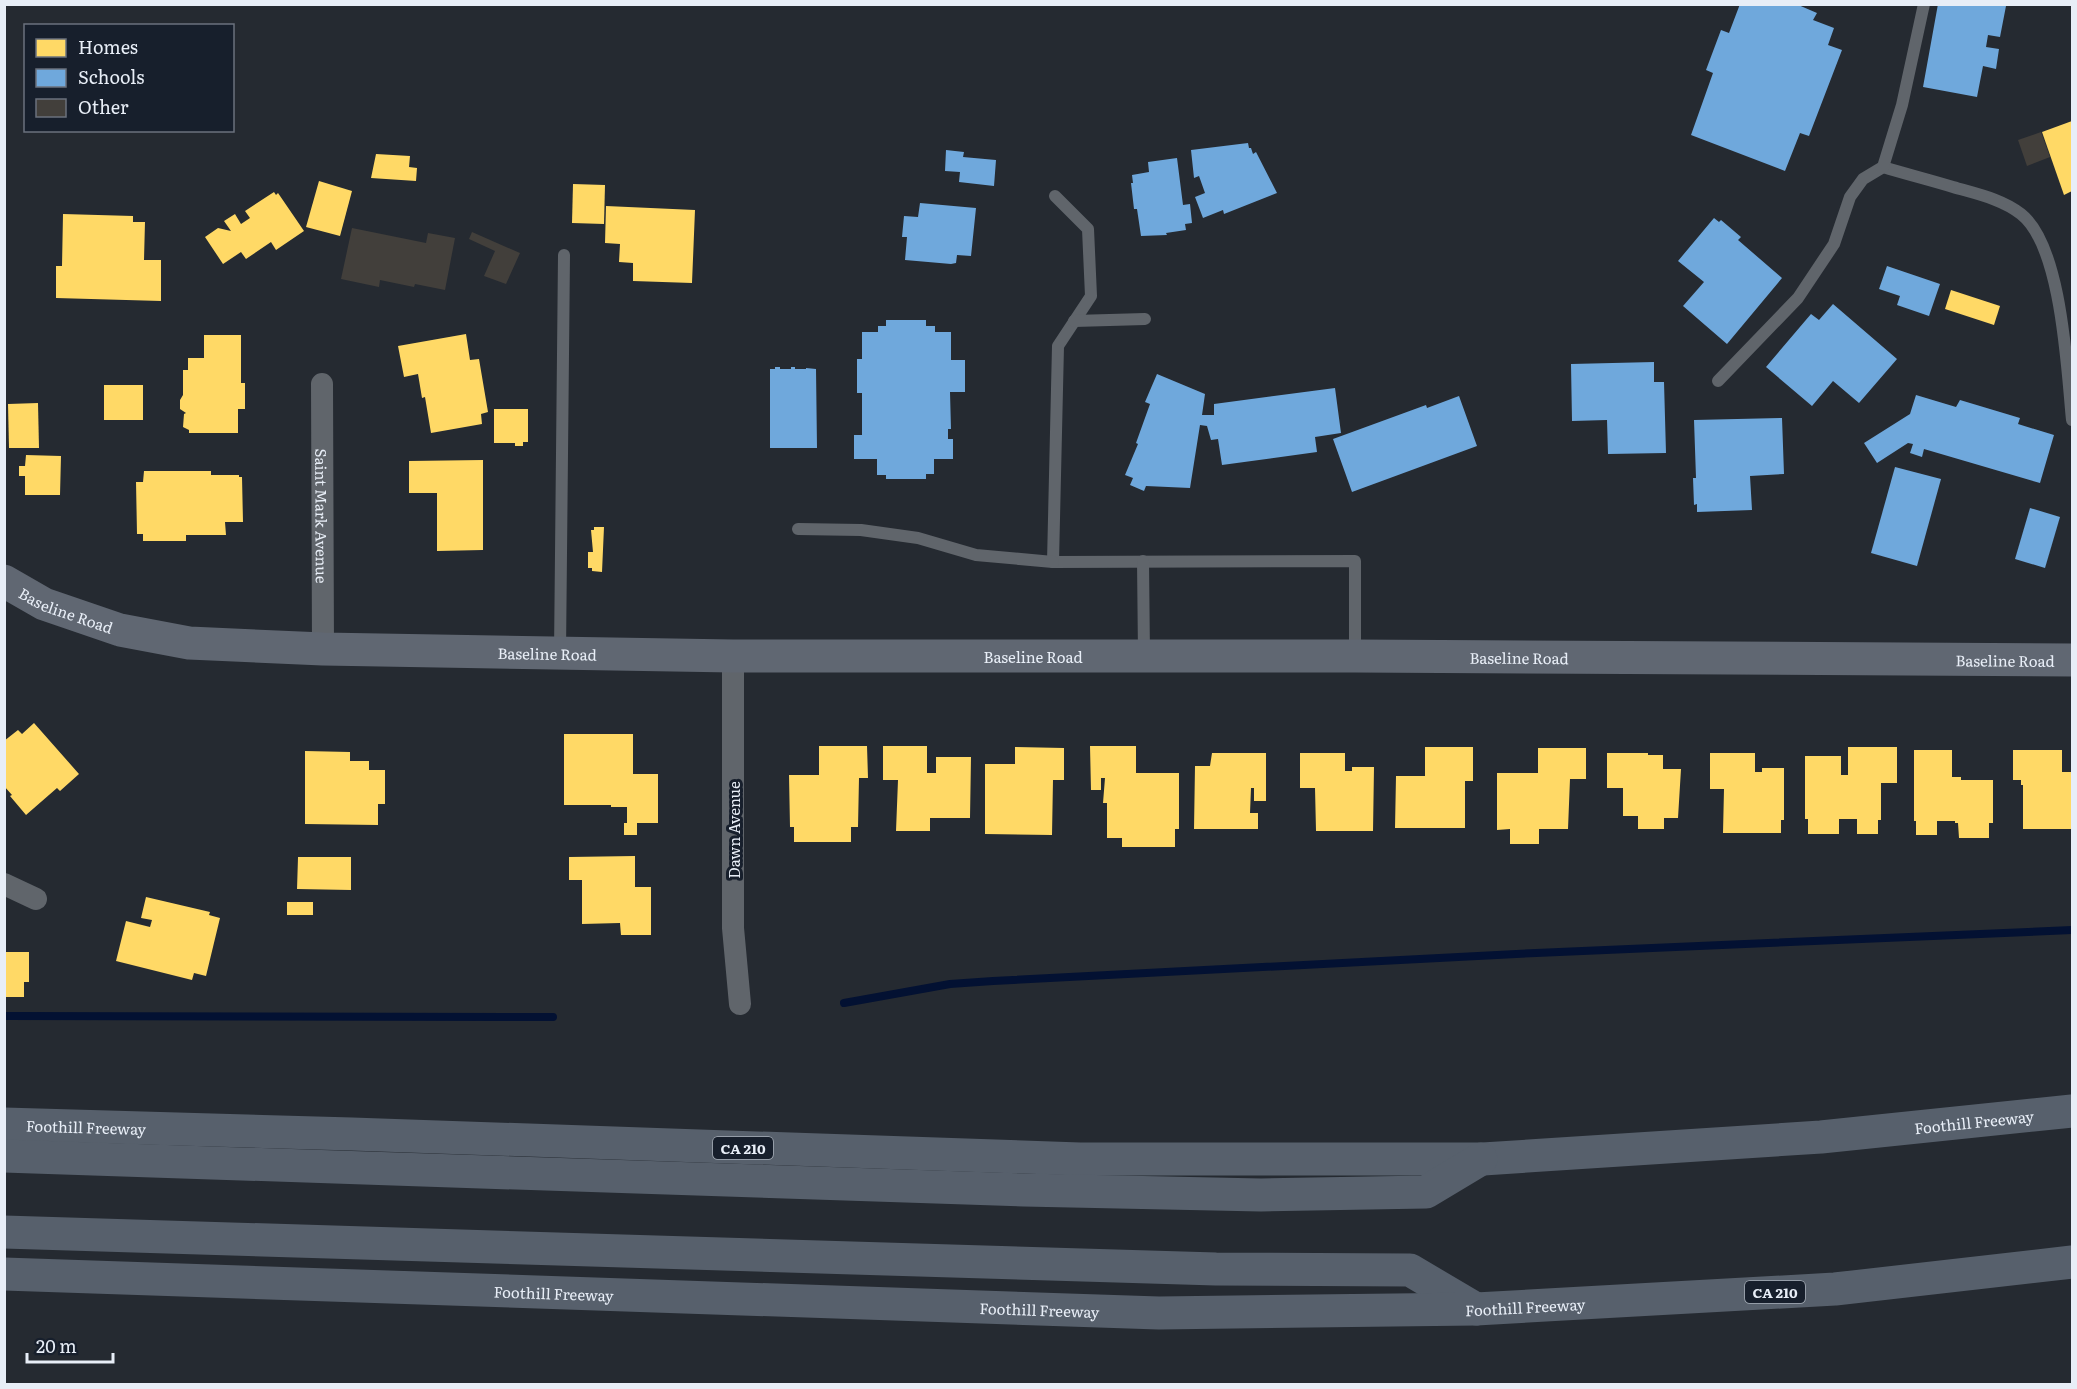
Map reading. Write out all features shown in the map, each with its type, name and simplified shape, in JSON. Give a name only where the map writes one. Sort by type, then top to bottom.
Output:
[{"type":"highway","name":"Foothill Freeway","points":[[4,1124],[1080,1160],[1483,1158],[1821,1137],[2073,1111]]},
{"type":"highway","points":[[4,1156],[1023,1190],[1261,1195],[1426,1191],[1483,1158]]},
{"type":"highway","points":[[4,1232],[1193,1269],[1410,1270],[1476,1309]]},
{"type":"highway","name":"Foothill Freeway","points":[[4,1274],[1159,1313],[1476,1309],[1835,1289],[2073,1262]]},
{"type":"main road","name":"Baseline Road","points":[[4,581],[44,604],[120,630],[189,643],[323,649],[733,656],[1355,656],[2073,660]]},
{"type":"street","name":"Saint Mark Avenue","points":[[322,384],[323,649]]},
{"type":"street","name":"Dawn Avenue","points":[[733,656],[733,928],[740,1004]]},
{"type":"street","points":[[4,884],[36,899]]},
{"type":"lane","points":[[1718,381],[1798,298],[1834,244],[1850,197],[1863,180],[1883,167],[1902,105],[1924,4]]},
{"type":"lane","points":[[1883,167],[1995,199],[2022,215],[2036,231],[2048,261],[2060,309],[2073,420]]},
{"type":"lane","points":[[1053,562],[1058,346],[1090,296],[1088,229],[1055,196]]},
{"type":"lane","points":[[560,654],[564,255]]},
{"type":"lane","points":[[1074,321],[1145,320]]},
{"type":"lane","points":[[798,529],[861,530],[918,538],[976,555],[1053,562],[1355,561],[1355,656]]},
{"type":"lane","points":[[1143,561],[1144,657]]},
{"type":"building: Homes","points":[[2072,121],[2072,191],[2064,195],[2042,132]]},
{"type":"building: Homes","points":[[376,154],[410,156],[409,167],[417,168],[416,181],[371,178]]},
{"type":"building: Homes","points":[[319,181],[352,191],[340,236],[306,227]]},
{"type":"building: Homes","points":[[573,184],[605,185],[604,224],[572,223]]},
{"type":"building: Homes","points":[[274,192],[276,195],[278,193],[304,231],[276,250],[271,242],[246,259],[241,252],[223,264],[205,237],[218,228],[231,231],[224,221],[235,214],[241,224],[250,218],[245,211]]},
{"type":"building: Homes","points":[[606,206],[695,210],[692,283],[633,281],[633,263],[619,262],[620,244],[605,243]]},
{"type":"building: Homes","points":[[63,214],[133,216],[133,222],[145,222],[144,260],[161,260],[161,301],[56,298],[56,266],[62,266]]},
{"type":"building: Homes","points":[[1951,290],[2000,306],[1994,325],[1945,309]]},
{"type":"building: Homes","points":[[466,334],[470,360],[479,359],[488,412],[481,414],[482,424],[431,433],[425,397],[422,398],[418,374],[404,377],[398,346]]},
{"type":"building: Homes","points":[[204,335],[241,335],[241,383],[245,383],[245,409],[238,409],[238,433],[189,433],[189,430],[183,427],[186,413],[180,409],[180,400],[183,395],[183,370],[188,370],[188,358],[204,358]]},
{"type":"building: Homes","points":[[104,385],[143,385],[143,420],[104,420]]},
{"type":"building: Homes","points":[[38,403],[39,448],[9,448],[8,404]]},
{"type":"building: Homes","points":[[494,409],[528,409],[528,442],[523,442],[523,446],[515,446],[515,443],[494,443]]},
{"type":"building: Homes","points":[[26,455],[61,456],[60,495],[25,495],[25,476],[19,476],[19,466],[25,466]]},
{"type":"building: Homes","points":[[483,460],[483,550],[437,551],[437,493],[409,493],[409,461]]},
{"type":"building: Homes","points":[[144,471],[211,471],[211,475],[239,475],[242,477],[243,522],[225,522],[226,535],[186,535],[186,541],[143,541],[143,534],[137,534],[136,482],[143,482]]},
{"type":"building: Homes","points":[[594,527],[604,527],[602,572],[588,568],[588,552],[593,552],[591,530],[594,530]]},
{"type":"building: Homes","points":[[34,723],[79,774],[60,791],[57,788],[26,815],[4,786],[4,741],[18,730],[22,734]]},
{"type":"building: Homes","points":[[564,734],[633,734],[633,774],[658,774],[658,823],[637,823],[637,835],[624,835],[627,807],[564,805]]},
{"type":"building: Homes","points":[[819,746],[867,746],[868,778],[859,778],[858,827],[851,827],[851,842],[794,842],[794,827],[790,827],[789,775],[819,775]]},
{"type":"building: Homes","points":[[883,746],[927,746],[927,773],[936,773],[936,757],[971,757],[970,818],[930,818],[930,831],[896,831],[898,780],[883,780]]},
{"type":"building: Homes","points":[[1090,746],[1136,746],[1136,773],[1179,773],[1179,829],[1175,829],[1175,847],[1122,847],[1122,838],[1107,838],[1107,803],[1103,803],[1105,778],[1101,778],[1101,790],[1091,790]]},
{"type":"building: Homes","points":[[1015,747],[1064,748],[1064,780],[1053,780],[1052,835],[985,834],[985,764],[1015,764]]},
{"type":"building: Homes","points":[[1425,747],[1473,747],[1473,781],[1465,781],[1465,828],[1395,828],[1396,776],[1425,776]]},
{"type":"building: Homes","points":[[1848,747],[1897,747],[1897,783],[1881,783],[1881,820],[1878,820],[1878,834],[1857,834],[1857,819],[1839,819],[1839,834],[1808,834],[1808,819],[1805,819],[1805,756],[1841,756],[1841,775],[1848,775]]},
{"type":"building: Homes","points":[[1538,748],[1586,748],[1586,779],[1570,779],[1568,829],[1539,829],[1539,844],[1510,844],[1510,829],[1497,830],[1497,773],[1538,773]]},
{"type":"building: Homes","points":[[1914,750],[1952,750],[1952,777],[1961,777],[1961,780],[1993,780],[1993,823],[1989,823],[1989,838],[1959,838],[1958,823],[1955,821],[1937,821],[1937,835],[1916,835]]},
{"type":"building: Homes","points":[[2013,750],[2062,750],[2062,772],[2072,772],[2072,829],[2023,829],[2023,785],[2021,785],[2021,780],[2013,780]]},
{"type":"building: Homes","points":[[305,751],[350,752],[350,761],[369,761],[369,770],[385,770],[385,804],[378,804],[378,825],[305,824]]},
{"type":"building: Homes","points":[[1212,753],[1266,753],[1266,801],[1254,801],[1254,788],[1251,788],[1250,813],[1258,813],[1258,829],[1194,829],[1195,766],[1210,766]]},
{"type":"building: Homes","points":[[1300,753],[1345,753],[1345,771],[1352,771],[1352,767],[1374,767],[1373,831],[1316,831],[1315,788],[1300,788]]},
{"type":"building: Homes","points":[[1607,753],[1663,755],[1663,769],[1681,769],[1678,818],[1664,818],[1664,829],[1638,829],[1638,816],[1623,816],[1623,788],[1607,788]]},
{"type":"building: Homes","points":[[1710,753],[1755,753],[1755,772],[1762,772],[1762,768],[1784,768],[1784,820],[1781,820],[1781,833],[1723,833],[1724,789],[1710,789]]},
{"type":"building: Homes","points":[[635,856],[635,887],[651,887],[651,935],[621,935],[620,923],[582,924],[582,880],[569,880],[569,857]]},
{"type":"building: Homes","points":[[298,857],[351,857],[351,890],[297,889]]},
{"type":"building: Homes","points":[[146,897],[210,912],[209,915],[220,918],[206,976],[194,973],[192,980],[116,961],[126,921],[150,927],[152,920],[141,918]]},
{"type":"building: Homes","points":[[287,902],[313,902],[313,915],[287,915]]},
{"type":"building: Homes","points":[[4,952],[29,952],[29,982],[24,982],[24,997],[4,997]]},
{"type":"building: Schools","points":[[1740,4],[1796,4],[1817,13],[1813,20],[1834,28],[1828,45],[1842,50],[1809,136],[1800,133],[1785,171],[1691,135],[1713,73],[1706,70],[1721,30],[1729,33]]},
{"type":"building: Schools","points":[[1938,4],[2006,6],[2000,37],[1988,35],[1986,47],[1999,49],[1996,69],[1983,66],[1977,97],[1923,87]]},
{"type":"building: Schools","points":[[1248,143],[1253,154],[1256,152],[1277,193],[1224,214],[1223,210],[1203,218],[1195,197],[1205,193],[1199,176],[1194,178],[1191,150]]},
{"type":"building: Schools","points":[[946,150],[964,152],[963,157],[996,160],[994,186],[959,182],[960,172],[945,171]]},
{"type":"building: Schools","points":[[1177,158],[1183,205],[1190,204],[1192,223],[1185,224],[1186,230],[1166,233],[1167,235],[1141,236],[1137,209],[1134,209],[1132,175],[1149,172],[1148,162]]},
{"type":"building: Schools","points":[[920,203],[976,208],[971,256],[957,255],[956,263],[951,264],[905,260],[907,237],[902,237],[904,216],[918,217]]},
{"type":"building: Schools","points":[[1714,218],[1719,222],[1721,220],[1741,237],[1738,240],[1782,278],[1727,344],[1683,306],[1704,282],[1678,261]]},
{"type":"building: Schools","points":[[1887,266],[1940,284],[1929,316],[1897,305],[1900,296],[1879,289]]},
{"type":"building: Schools","points":[[1833,304],[1897,359],[1859,403],[1833,381],[1812,406],[1766,367],[1811,314],[1819,320]]},
{"type":"building: Schools","points":[[886,320],[926,320],[926,326],[935,326],[935,332],[951,332],[951,360],[965,360],[965,392],[950,392],[951,429],[948,429],[948,439],[953,439],[953,459],[934,459],[934,474],[926,474],[926,479],[886,479],[886,475],[877,475],[877,459],[854,459],[854,435],[862,435],[862,393],[857,393],[857,359],[862,359],[862,332],[878,332],[878,326],[886,326]]},
{"type":"building: Schools","points":[[1654,362],[1654,382],[1664,382],[1666,453],[1608,454],[1607,420],[1572,421],[1571,364]]},
{"type":"building: Schools","points":[[775,367],[816,369],[817,448],[770,448],[770,369],[775,369]]},
{"type":"building: Schools","points":[[1157,374],[1205,394],[1202,415],[1214,415],[1214,404],[1335,388],[1341,433],[1315,437],[1317,452],[1222,465],[1218,439],[1211,440],[1207,426],[1200,425],[1190,488],[1146,486],[1144,491],[1130,485],[1133,478],[1125,475],[1138,444],[1136,443],[1150,404],[1145,402]]},
{"type":"building: Schools","points":[[1916,395],[1956,407],[1960,400],[2020,418],[2018,424],[2054,435],[2040,483],[1924,449],[1922,457],[1910,453],[1913,444],[1908,443],[1877,463],[1864,443],[1910,414]]},
{"type":"building: Schools","points":[[1459,396],[1477,446],[1352,492],[1333,439],[1426,405],[1427,408]]},
{"type":"building: Schools","points":[[1782,418],[1784,474],[1750,476],[1752,510],[1697,512],[1697,504],[1694,505],[1693,478],[1696,478],[1694,420]]},
{"type":"building: Schools","points":[[1895,467],[1941,479],[1917,566],[1871,553]]},
{"type":"building: Schools","points":[[2030,508],[2060,517],[2045,568],[2015,559]]},
{"type":"building: Other","points":[[2041,132],[2050,157],[2027,166],[2018,140]]},
{"type":"building: Other","points":[[352,228],[426,243],[428,233],[455,238],[445,290],[380,280],[379,287],[341,279]]},
{"type":"building: Other","points":[[472,232],[520,253],[506,284],[484,276],[495,251],[469,239]]},
{"type":"waterway","points":[[844,1003],[950,984],[993,981],[1536,953],[2072,930]]},
{"type":"waterway","points":[[4,1016],[553,1017]]}]
